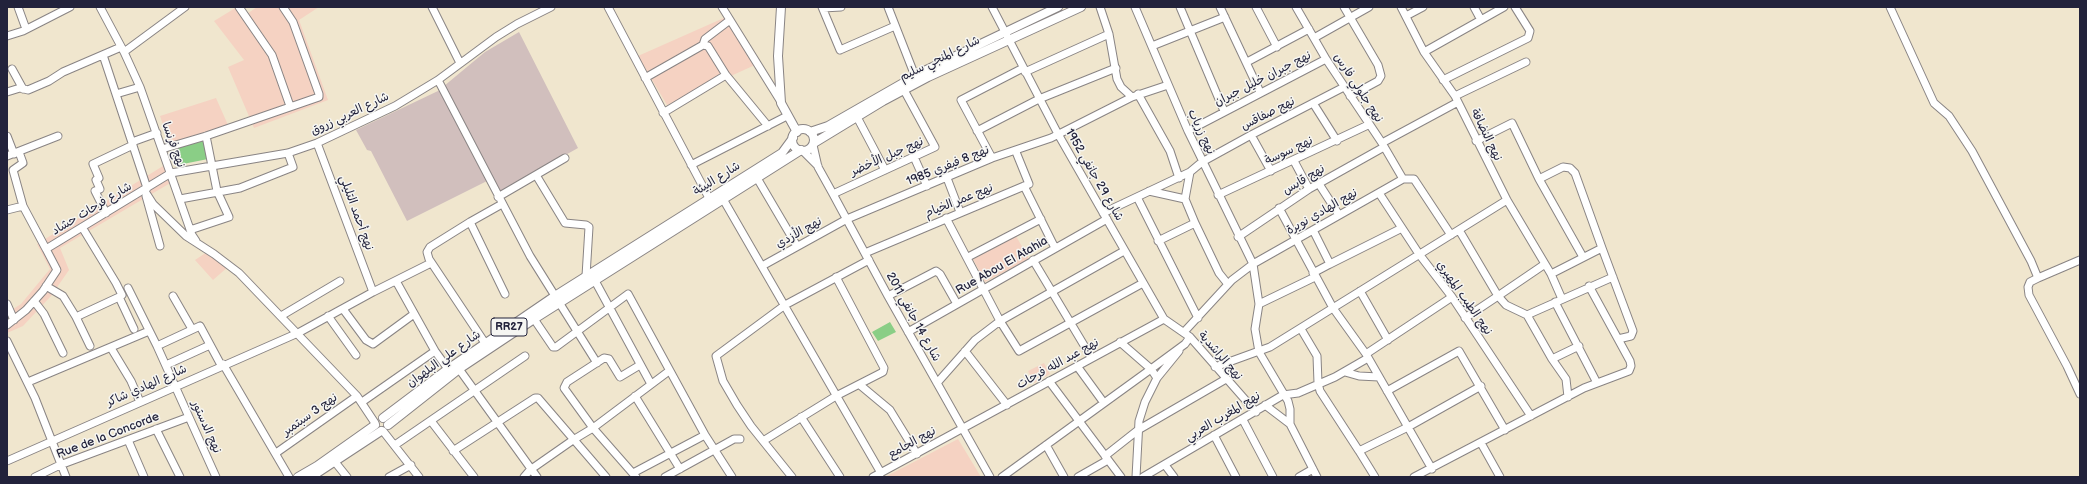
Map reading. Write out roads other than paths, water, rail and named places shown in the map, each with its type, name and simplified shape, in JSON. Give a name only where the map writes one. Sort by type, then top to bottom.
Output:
[{"type":"main road","points":[[781,7],[778,56],[781,103],[797,133]]},
{"type":"main road","points":[[786,7],[782,58],[783,82],[789,111],[797,133],[795,147],[802,150],[809,149],[813,144],[814,139],[810,132],[797,133]]},
{"type":"main road","name":"شارع المنجي سليم","points":[[813,144],[904,90],[1058,7]]},
{"type":"main road","name":"شارع المنجي سليم","points":[[810,132],[828,126],[916,76],[1006,36],[1081,7]]},
{"type":"main road","name":"شارع البيئة","points":[[651,239],[709,198],[782,153],[797,133]]},
{"type":"main road","name":"شارع البيئة","points":[[651,239],[757,178],[802,150]]},
{"type":"main road","name":"RR27","points":[[642,245],[651,239]]},
{"type":"main road","name":"شارع علي البلهوان","points":[[298,477],[381,425],[459,369],[534,319],[556,299],[586,276],[642,245]]},
{"type":"main road","name":"شارع علي البلهوان","points":[[311,477],[335,462],[448,369],[485,343],[556,299],[594,279],[642,245]]},
{"type":"street","points":[[18,7],[26,29]]},
{"type":"street","points":[[7,36],[26,29],[70,7]]},
{"type":"street","name":"نهج فرنسا","points":[[100,7],[123,49],[140,87],[193,238],[200,244]]},
{"type":"street","points":[[7,92],[23,89],[28,90],[49,81],[63,72],[103,55],[123,49],[185,7]]},
{"type":"street","points":[[239,7],[272,55],[290,106]]},
{"type":"street","points":[[162,149],[206,136],[318,97],[319,94],[293,22],[283,7]]},
{"type":"street","points":[[432,7],[460,63]]},
{"type":"street","name":"شارع العربي زروق","points":[[171,174],[288,153],[317,143],[380,114],[438,80],[517,24],[551,7]]},
{"type":"street","points":[[608,7],[709,198]]},
{"type":"street","points":[[722,7],[781,103]]},
{"type":"street","points":[[841,7],[822,8],[840,50],[895,26]]},
{"type":"street","points":[[888,7],[916,76]]},
{"type":"street","name":"شارع 29 جانفي 1952","points":[[992,7],[1058,134],[1164,319]]},
{"type":"street","points":[[1100,7],[1109,34],[1121,87],[1135,96],[1170,151],[1179,178]]},
{"type":"street","name":"نهج زرياب","points":[[1135,7],[1202,162],[1238,237],[1253,264]]},
{"type":"street","points":[[1180,7],[1189,32],[1224,111]]},
{"type":"street","points":[[1220,7],[1260,92]]},
{"type":"street","points":[[1256,7],[1277,47]]},
{"type":"street","name":"نهج جلولي فارس","points":[[1296,7],[1326,59],[1368,125],[1383,145],[1403,179]]},
{"type":"street","points":[[1344,7],[1378,65],[1381,76],[1378,81],[1350,96]]},
{"type":"street","points":[[1314,38],[1369,7]]},
{"type":"street","name":"نهج النضافة","points":[[1401,7],[1424,52],[1457,99],[1476,141],[1507,200],[1551,274],[1558,301],[1597,382]]},
{"type":"street","points":[[1406,16],[1423,7]]},
{"type":"street","points":[[1474,7],[1481,20]]},
{"type":"street","points":[[1424,52],[1504,7]]},
{"type":"street","points":[[1443,80],[1528,38],[1530,31],[1515,7]]},
{"type":"street","points":[[1890,7],[1934,103],[1949,116],[1972,151],[2038,278]]},
{"type":"street","points":[[1152,46],[1225,17]]},
{"type":"street","points":[[645,78],[703,45],[705,39],[730,20]]},
{"type":"street","points":[[1247,62],[1309,29]]},
{"type":"street","points":[[992,158],[962,102],[1024,70],[1109,34]]},
{"type":"street","points":[[703,45],[708,46],[726,75],[768,126]]},
{"type":"street","points":[[103,55],[133,143],[160,246]]},
{"type":"street","name":"نهج جبران خليل جبران","points":[[1188,131],[1260,92],[1326,59]]},
{"type":"street","name":"نهج قابس","points":[[1238,237],[1279,208],[1457,99],[1526,62]]},
{"type":"street","points":[[977,130],[1039,99],[1116,68]]},
{"type":"street","points":[[12,69],[23,89]]},
{"type":"street","points":[[663,113],[726,75]]},
{"type":"street","points":[[438,80],[530,256],[597,363]]},
{"type":"street","name":"نهج 8 فيفري 1985","points":[[847,219],[992,158],[1016,152],[1058,134],[1135,96],[1168,85]]},
{"type":"street","points":[[116,94],[140,87]]},
{"type":"street","name":"نهج صفاقس","points":[[1149,191],[1179,178],[1190,172],[1202,162],[1344,87]]},
{"type":"street","name":"نهج جبل الأخضر","points":[[833,194],[935,147],[904,90]]},
{"type":"street","points":[[1313,103],[1337,141]]},
{"type":"street","points":[[691,165],[787,116]]},
{"type":"street","points":[[857,117],[885,170]]},
{"type":"street","points":[[1476,141],[1512,123],[1540,179],[1583,257]]},
{"type":"street","name":"نهج سوسة","points":[[1218,195],[1337,141],[1368,125]]},
{"type":"street","points":[[106,212],[95,191],[100,189],[96,180],[99,178],[93,164],[133,143],[157,133]]},
{"type":"street","points":[[1251,135],[1271,171]]},
{"type":"street","points":[[7,136],[13,154],[23,163],[13,170],[23,206],[46,249]]},
{"type":"street","points":[[13,154],[58,136]]},
{"type":"street","points":[[190,230],[226,220],[229,217],[217,191],[206,136]]},
{"type":"street","name":"نهج أحمد التليلي","points":[[317,143],[373,292]]},
{"type":"street","points":[[813,144],[818,167]]},
{"type":"street","points":[[802,150],[818,167]]},
{"type":"street","points":[[1016,152],[1029,184],[1024,186],[1055,248]]},
{"type":"street","points":[[180,199],[240,188],[293,167],[288,153]]},
{"type":"street","points":[[914,157],[927,186]]},
{"type":"street","points":[[498,197],[565,158]]},
{"type":"street","points":[[1294,161],[1309,190]]},
{"type":"street","name":"شارع 14 جانفي 2011","points":[[818,167],[888,296],[990,477]]},
{"type":"street","points":[[1540,179],[1563,167],[1570,168],[1575,173],[1633,331],[1628,338],[1618,339]]},
{"type":"street","points":[[1190,172],[1185,199],[1219,273],[1228,284]]},
{"type":"street","name":"شارع فرحات حشاد","points":[[7,325],[34,301],[56,270],[46,249],[171,174]]},
{"type":"street","points":[[536,175],[565,223],[586,225],[589,227],[586,276]]},
{"type":"street","points":[[757,178],[797,246]]},
{"type":"street","points":[[947,178],[960,212]]},
{"type":"street","points":[[1403,179],[1414,179],[1451,235]]},
{"type":"street","name":"نهج الهادي نويرة","points":[[1184,332],[1228,284],[1253,264],[1403,179]]},
{"type":"street","points":[[1319,184],[1339,215]]},
{"type":"street","name":"نهج عمر الخيام","points":[[865,253],[1024,186]]},
{"type":"street","points":[[146,190],[153,204],[186,236],[231,265],[298,333],[362,402],[381,425],[419,477]]},
{"type":"street","points":[[1149,191],[1185,199]]},
{"type":"street","name":"Rue Abou El Atahia","points":[[908,332],[1055,248],[1105,216],[1149,191]]},
{"type":"street","name":"نهج الطيب المهيري","points":[[1379,192],[1419,254],[1452,297],[1531,416]]},
{"type":"street","points":[[1137,197],[1198,318]]},
{"type":"street","points":[[723,198],[881,473]]},
{"type":"street","points":[[1215,367],[1259,352],[1301,329],[1507,200]]},
{"type":"street","points":[[485,343],[431,264],[427,255],[430,248],[470,222],[502,204]]},
{"type":"street","points":[[7,210],[23,206]]},
{"type":"street","points":[[1279,208],[1333,308],[1367,356],[1432,469]]},
{"type":"street","points":[[946,218],[968,257],[1000,321],[1019,351],[1071,324],[1143,283]]},
{"type":"street","name":"نهج الأزدي","points":[[762,266],[847,219]]},
{"type":"street","points":[[968,257],[1041,219]]},
{"type":"street","points":[[470,222],[505,294]]},
{"type":"street","points":[[1158,241],[1195,223]]},
{"type":"street","points":[[76,317],[122,295],[82,227]]},
{"type":"street","points":[[1259,304],[1314,275],[1330,264],[1402,228]]},
{"type":"street","points":[[1313,230],[1330,264]]},
{"type":"street","points":[[1459,230],[1498,296],[1506,305],[1527,316],[1552,359],[1566,379],[1568,397]]},
{"type":"street","points":[[1551,274],[1602,248]]},
{"type":"street","points":[[937,383],[975,340],[1000,321],[1124,251]]},
{"type":"street","points":[[792,477],[737,405],[723,381],[716,356],[785,305],[869,260]]},
{"type":"street","points":[[1033,260],[1091,357]]},
{"type":"street","points":[[2080,260],[2030,282],[2028,287],[2029,295],[2067,366],[2080,394]]},
{"type":"street","name":"شارع الهادي شاكر","points":[[7,461],[222,365],[298,333],[373,292],[431,264]]},
{"type":"street","points":[[1253,264],[1259,304],[1254,329],[1259,352],[1283,395],[1288,401],[1290,409],[1290,424],[1317,477]]},
{"type":"street","points":[[1465,318],[1545,264]]},
{"type":"street","points":[[888,296],[936,271],[940,274],[957,304]]},
{"type":"street","points":[[763,441],[836,396],[883,372],[884,368],[836,277]]},
{"type":"street","points":[[1527,316],[1589,286],[1613,277]]},
{"type":"street","points":[[594,279],[651,384]]},
{"type":"street","points":[[281,316],[340,281]]},
{"type":"street","points":[[396,281],[435,352],[448,369]]},
{"type":"street","points":[[46,286],[63,296],[76,317],[90,346]]},
{"type":"street","points":[[1414,477],[1597,382],[1630,369],[1630,361],[1589,286]]},
{"type":"street","name":"نهج الدستور","points":[[128,288],[176,386],[216,477]]},
{"type":"street","points":[[1360,291],[1388,340]]},
{"type":"street","points":[[534,319],[553,347],[578,332],[628,294],[705,435],[732,477]]},
{"type":"street","points":[[173,296],[192,329]]},
{"type":"street","points":[[119,297],[134,329]]},
{"type":"street","name":"نهج المغرب العربي","points":[[1144,477],[1214,435],[1243,420],[1283,395],[1298,393],[1345,372],[1388,340],[1452,297]]},
{"type":"street","points":[[34,301],[44,314],[63,353]]},
{"type":"street","points":[[7,304],[14,320]]},
{"type":"street","points":[[343,308],[366,340],[373,344],[414,314]]},
{"type":"street","points":[[328,316],[356,355]]},
{"type":"street","name":"نهج الراشدية","points":[[1164,319],[1190,337],[1256,412]]},
{"type":"street","name":"نهج عبد الله فرحات","points":[[962,428],[1007,405],[1091,357],[1164,319]]},
{"type":"street","points":[[156,346],[201,326],[210,345],[289,477]]},
{"type":"street","points":[[1301,329],[1317,356],[1318,383],[1320,391],[1376,477]]},
{"type":"street","points":[[28,382],[149,331]]},
{"type":"street","points":[[1136,477],[1138,430],[1145,402],[1157,378],[1190,337]]},
{"type":"street","points":[[7,341],[28,382],[66,477]]},
{"type":"street","points":[[1120,342],[1151,369],[1157,378]]},
{"type":"street","points":[[1002,477],[1185,344]]},
{"type":"street","points":[[166,365],[210,345]]},
{"type":"street","points":[[1552,359],[1579,346]]},
{"type":"street","points":[[111,348],[131,381],[140,402]]},
{"type":"street","points":[[1387,390],[1458,351],[1461,353],[1481,386],[1505,430]]},
{"type":"street","points":[[362,402],[435,352]]},
{"type":"street","points":[[965,352],[1007,405]]},
{"type":"street","points":[[394,443],[431,421],[526,356]]},
{"type":"street","points":[[640,365],[621,377],[618,376],[607,358],[567,382],[564,388],[593,428],[635,475],[705,435]]},
{"type":"street","points":[[1077,366],[1104,403]]},
{"type":"street","points":[[459,369],[530,470],[537,477]]},
{"type":"street","points":[[524,477],[530,470],[593,428],[669,371]]},
{"type":"street","points":[[1345,372],[1359,376],[1379,377]]},
{"type":"street","points":[[1078,477],[1106,458],[1138,430],[1226,379]]},
{"type":"street","points":[[1049,381],[1121,477]]},
{"type":"street","points":[[860,385],[890,410],[917,454]]},
{"type":"street","points":[[1359,451],[1408,427],[1481,386]]},
{"type":"street","name":"نهج 3 سبتمبر","points":[[276,453],[356,396]]},
{"type":"street","points":[[635,396],[680,469]]},
{"type":"street","points":[[454,451],[535,398],[538,398],[606,477]]},
{"type":"street","points":[[1265,405],[1290,424]]},
{"type":"street","name":"Rue de la Concorde","points":[[35,477],[60,465],[189,416]]},
{"type":"street","points":[[801,417],[840,477]]},
{"type":"street","points":[[1243,420],[1273,477]]},
{"type":"street","points":[[431,421],[474,477]]},
{"type":"street","name":"نهج الجامع","points":[[873,477],[962,428]]},
{"type":"street","points":[[156,429],[180,477]]},
{"type":"street","points":[[1214,435],[1235,475],[1227,477]]},
{"type":"street","points":[[665,477],[734,439],[740,439]]},
{"type":"street","points":[[128,440],[144,477]]},
{"type":"street","points":[[1481,443],[1500,477]]},
{"type":"street","points":[[1046,445],[1064,477]]},
{"type":"street","points":[[335,462],[347,477]]},
{"type":"street","points":[[389,477],[411,465]]},
{"type":"street","points":[[1165,465],[1174,477]]},
{"type":"street","points":[[1299,477],[1312,469]]}]
